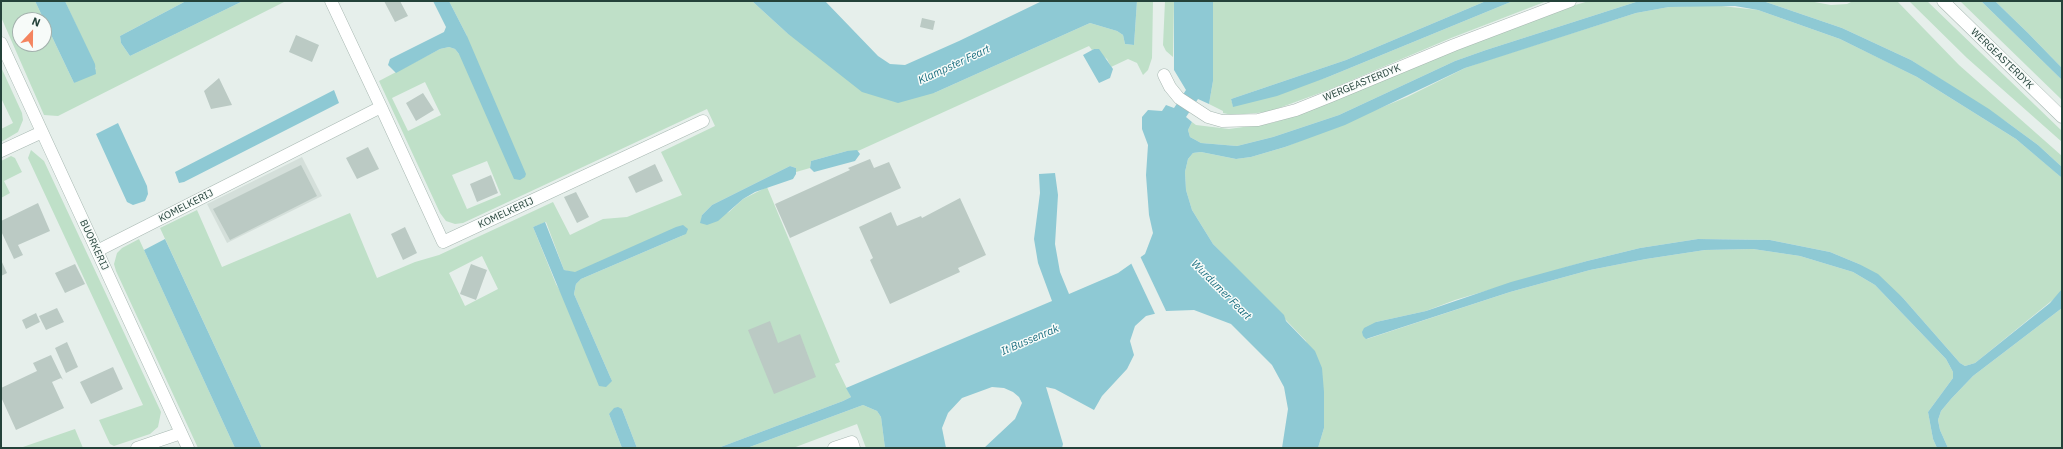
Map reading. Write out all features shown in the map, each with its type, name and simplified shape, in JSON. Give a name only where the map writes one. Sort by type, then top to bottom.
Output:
[{"type":"street","name":"KOMELKERIJ","points":[[332,1],[443,242],[703,121]]},
{"type":"street","name":"WERGEASTERDYK","points":[[1164,75],[1170,87],[1179,98],[1193,109],[1208,117],[1222,121],[1240,122],[1271,118],[1331,96],[1454,45],[1570,1]]},
{"type":"street","name":"WERGEASTERDYK","points":[[1943,1],[2062,117]]},
{"type":"street","name":"BUORKERIJ","points":[[1,43],[188,448]]},
{"type":"street","name":"KOMELKERIJ","points":[[97,251],[381,107]]},
{"type":"street","points":[[1,151],[42,132]]},
{"type":"street","points":[[137,448],[181,433]]},
{"type":"street","points":[[834,448],[852,442],[854,448]]},
{"type":"shaded area","points":[[302,157],[322,196],[227,243],[207,204]]},
{"type":"green space","points":[[1,1],[35,1],[40,12],[12,12],[12,42],[1,17]]},
{"type":"green space","points":[[65,1],[186,1],[120,36],[121,43],[130,56],[243,1],[286,1],[58,116],[44,115],[16,52],[52,52],[52,37],[74,83],[96,69]]},
{"type":"green space","points":[[449,1],[752,1],[787,33],[934,93],[1090,23],[1117,31],[1123,35],[1125,44],[1134,45],[1137,1],[1153,1],[1152,58],[1148,70],[1143,75],[1137,63],[1128,59],[1111,67],[1107,59],[1094,49],[1092,50],[1089,46],[858,151],[847,151],[811,161],[810,168],[796,172],[796,168],[790,166],[712,205],[702,215],[701,223],[729,212],[743,199],[767,187],[840,362],[835,364],[851,397],[718,448],[637,448],[622,409],[609,414],[622,448],[262,448],[160,228],[197,210],[222,267],[350,213],[377,278],[415,262],[439,255],[553,202],[570,235],[603,219],[627,217],[682,195],[661,152],[715,126],[707,109],[463,223],[455,224],[446,221],[440,213],[379,81],[440,49],[449,47],[455,49],[459,54],[467,36]],"holes":[[[425,82],[441,115],[408,131],[392,98]],[[487,161],[501,195],[467,209],[452,175]],[[546,222],[564,270],[575,273],[597,263],[686,234],[581,279],[576,284],[574,294],[612,381],[556,284],[533,227]],[[482,256],[498,289],[465,306],[449,273]]]},
{"type":"green space","points":[[1165,1],[1174,1],[1173,57],[1166,51],[1163,45]]},
{"type":"green space","points":[[1213,1],[1486,1],[1346,60],[1231,99],[1233,106],[1328,77],[1513,1],[1547,1],[1451,38],[1331,89],[1268,112],[1232,115],[1223,113],[1223,111],[1209,104],[1213,81]]},
{"type":"green space","points":[[1589,1],[1639,1],[1455,61],[1339,115],[1273,137],[1237,146],[1201,143],[1190,137],[1188,130],[1192,122],[1196,125],[1229,129],[1272,123],[1298,115],[1455,49],[1558,10]]},
{"type":"green space","points":[[1763,1],[1809,1],[1831,5],[1847,4],[1853,1],[1897,1],[1959,65],[2062,156],[2062,167],[2038,145],[2008,123],[1911,60],[1842,28]]},
{"type":"green space","points":[[1909,1],[1927,1],[2062,131],[2062,142],[1967,58]]},
{"type":"green space","points":[[1960,1],[1981,1],[2062,80],[2062,100]]},
{"type":"green space","points":[[1995,1],[2062,1],[2062,68],[2028,33]]},
{"type":"green space","points":[[1713,5],[1758,10],[1840,39],[1917,77],[2016,139],[2062,178],[2062,289],[2060,294],[1975,363],[1965,366],[1960,363],[1903,298],[1859,264],[1830,252],[1770,240],[1698,239],[1640,248],[1587,261],[1455,300],[1426,311],[1376,322],[1367,339],[1510,292],[1590,270],[1646,259],[1705,250],[1753,249],[1800,256],[1853,272],[1875,285],[1946,359],[1953,372],[1953,378],[1928,412],[1933,439],[1937,448],[1318,448],[1324,428],[1306,341],[1213,244],[1192,210],[1186,190],[1185,172],[1188,159],[1193,153],[1201,152],[1236,159],[1251,157],[1285,147],[1407,97],[1465,68],[1488,60],[1636,13],[1669,7]]},
{"type":"green space","points":[[1,67],[22,113],[23,120],[18,132],[1,142],[1,129],[13,123],[1,98]]},
{"type":"green space","points":[[31,150],[44,161],[161,412],[158,427],[150,434],[114,446],[110,444],[99,420],[143,405],[28,158]]},
{"type":"green space","points":[[11,156],[15,158],[22,172],[4,181],[10,193],[1,198],[1,161]]},
{"type":"green space","points":[[139,239],[235,448],[198,448],[116,271],[114,264],[117,253],[122,248]]},
{"type":"green space","points":[[2062,308],[2062,448],[1948,448],[1940,430],[1938,420],[1941,411],[1973,376]]},
{"type":"green space","points":[[863,405],[877,411],[881,417],[885,448],[866,448],[857,424],[793,448],[747,448]]},
{"type":"green space","points":[[75,429],[83,448],[20,448]]},
{"type":"water","points":[[35,1],[65,1],[95,64],[96,74],[74,83],[52,37],[52,12],[40,12]]},
{"type":"water","points":[[186,1],[243,1],[130,56],[121,43],[120,36]]},
{"type":"water","points":[[433,1],[449,1],[467,36],[526,174],[525,177],[520,180],[514,179],[459,54],[455,49],[449,47],[440,49],[396,73],[388,65],[390,59],[444,32],[446,27]]},
{"type":"water","name":"Klampster Feart","points":[[752,1],[825,1],[878,56],[890,64],[905,65],[1042,1],[1137,1],[1134,45],[1125,44],[1123,35],[1117,31],[1090,23],[934,93],[898,103],[862,92],[787,33]]},
{"type":"water","points":[[1174,1],[1213,1],[1213,81],[1209,104],[1198,99],[1186,117],[1192,122],[1188,130],[1190,137],[1201,143],[1237,146],[1273,137],[1339,115],[1455,61],[1639,1],[1763,1],[1842,28],[1911,60],[1989,109],[2038,145],[2062,167],[2062,178],[2016,139],[1917,77],[1840,39],[1758,10],[1735,6],[1669,7],[1636,13],[1465,68],[1345,125],[1285,147],[1251,157],[1236,159],[1201,152],[1193,153],[1188,159],[1185,172],[1186,190],[1192,210],[1213,244],[1284,315],[1286,321],[1315,351],[1322,368],[1324,392],[1324,428],[1318,448],[1282,448],[1288,409],[1284,387],[1272,365],[1231,324],[1194,310],[1166,311],[1146,316],[1135,326],[1130,341],[1134,355],[1127,369],[1102,396],[1094,410],[1055,389],[1046,387],[1063,444],[1062,448],[984,448],[1015,419],[1022,403],[1019,397],[1013,392],[1004,388],[992,387],[962,398],[948,413],[942,428],[946,448],[885,448],[881,417],[877,411],[863,405],[747,448],[718,448],[843,401],[851,397],[846,388],[1052,301],[1038,263],[1034,239],[1040,193],[1039,174],[1055,173],[1058,195],[1055,244],[1060,272],[1069,294],[1118,273],[1145,254],[1153,233],[1149,215],[1146,175],[1148,145],[1142,129],[1142,117],[1148,110],[1162,111],[1166,105],[1174,108],[1186,90],[1174,70]]},
{"type":"water","points":[[1486,1],[1513,1],[1328,77],[1277,96],[1233,107],[1231,99],[1346,60]]},
{"type":"water","points":[[1981,1],[1995,1],[2028,33],[2062,68],[2062,80]]},
{"type":"water","points":[[1094,49],[1099,49],[1113,69],[1110,78],[1099,83],[1083,55]]},
{"type":"water","points":[[334,90],[339,103],[184,182],[179,183],[175,172]]},
{"type":"water","points":[[118,123],[147,186],[148,194],[145,201],[133,205],[127,202],[96,134]]},
{"type":"water","points":[[857,150],[860,154],[855,161],[814,172],[810,168],[811,161],[847,151]]},
{"type":"water","points":[[790,166],[796,168],[796,174],[793,179],[755,192],[743,199],[718,221],[707,225],[700,223],[702,215],[712,205]]},
{"type":"water","points":[[545,222],[564,270],[575,272],[676,227],[683,225],[688,229],[686,234],[581,279],[576,284],[574,294],[612,381],[606,387],[599,386],[533,227]]},
{"type":"water","points":[[165,239],[262,448],[235,448],[144,250]]},
{"type":"water","points":[[1698,239],[1770,240],[1830,252],[1859,264],[1878,274],[1903,298],[1960,363],[1965,366],[1975,363],[2050,303],[2062,289],[2062,308],[1973,376],[1941,411],[1938,420],[1940,430],[1948,448],[1937,448],[1933,439],[1928,412],[1953,378],[1953,372],[1946,359],[1875,285],[1853,272],[1800,256],[1753,249],[1705,250],[1646,259],[1590,270],[1510,292],[1366,339],[1363,336],[1362,332],[1364,328],[1376,322],[1426,311],[1511,282],[1640,248]]},
{"type":"water","points":[[618,407],[622,409],[637,448],[622,448],[609,414],[614,408]]},
{"type":"pier","points":[[1140,256],[1167,313],[1156,316],[1131,263]]},
{"type":"building","points":[[384,1],[400,1],[408,16],[395,22]]},
{"type":"building","points":[[922,18],[935,21],[933,30],[920,27]]},
{"type":"building","points":[[296,35],[319,45],[312,62],[289,52]]},
{"type":"building","points":[[219,78],[232,105],[211,109],[204,91]]},
{"type":"building","points":[[423,93],[434,110],[416,121],[406,103]]},
{"type":"building","points":[[368,147],[379,169],[357,179],[346,158]]},
{"type":"building","points":[[870,159],[874,168],[889,162],[901,188],[790,238],[775,204],[850,170],[848,168]]},
{"type":"building","points":[[655,164],[663,181],[636,193],[628,177]]},
{"type":"building","points":[[301,165],[317,196],[230,240],[213,209]]},
{"type":"building","points":[[491,175],[498,193],[477,202],[470,184]]},
{"type":"building","points":[[576,192],[589,217],[577,223],[564,197]]},
{"type":"building","points":[[960,198],[986,255],[958,268],[960,272],[890,304],[870,260],[873,258],[859,227],[891,212],[897,226],[921,216],[922,218]]},
{"type":"building","points":[[38,203],[50,231],[18,245],[23,255],[14,259],[1,231],[1,221]]},
{"type":"building","points":[[405,227],[417,253],[403,260],[391,234]]},
{"type":"building","points":[[1,260],[7,273],[1,276]]},
{"type":"building","points":[[75,264],[85,284],[65,293],[55,273]]},
{"type":"building","points":[[471,264],[487,270],[476,300],[460,294]]},
{"type":"building","points":[[57,308],[64,322],[46,330],[39,316]]},
{"type":"building","points":[[36,313],[40,322],[26,329],[22,320]]},
{"type":"building","points":[[770,321],[778,343],[800,334],[816,377],[774,394],[748,330]]},
{"type":"building","points":[[67,342],[78,367],[66,373],[55,348]]},
{"type":"building","points":[[51,355],[63,380],[61,378],[52,382],[64,408],[16,430],[1,397],[1,388],[37,371],[33,363]]},
{"type":"building","points":[[113,367],[123,389],[91,404],[80,382]]},
{"type":"water label","name":"Wurdumer Feart","points":[[1221,290]]},
{"type":"water label","name":"It Bussenrak","points":[[1030,340]]}]
